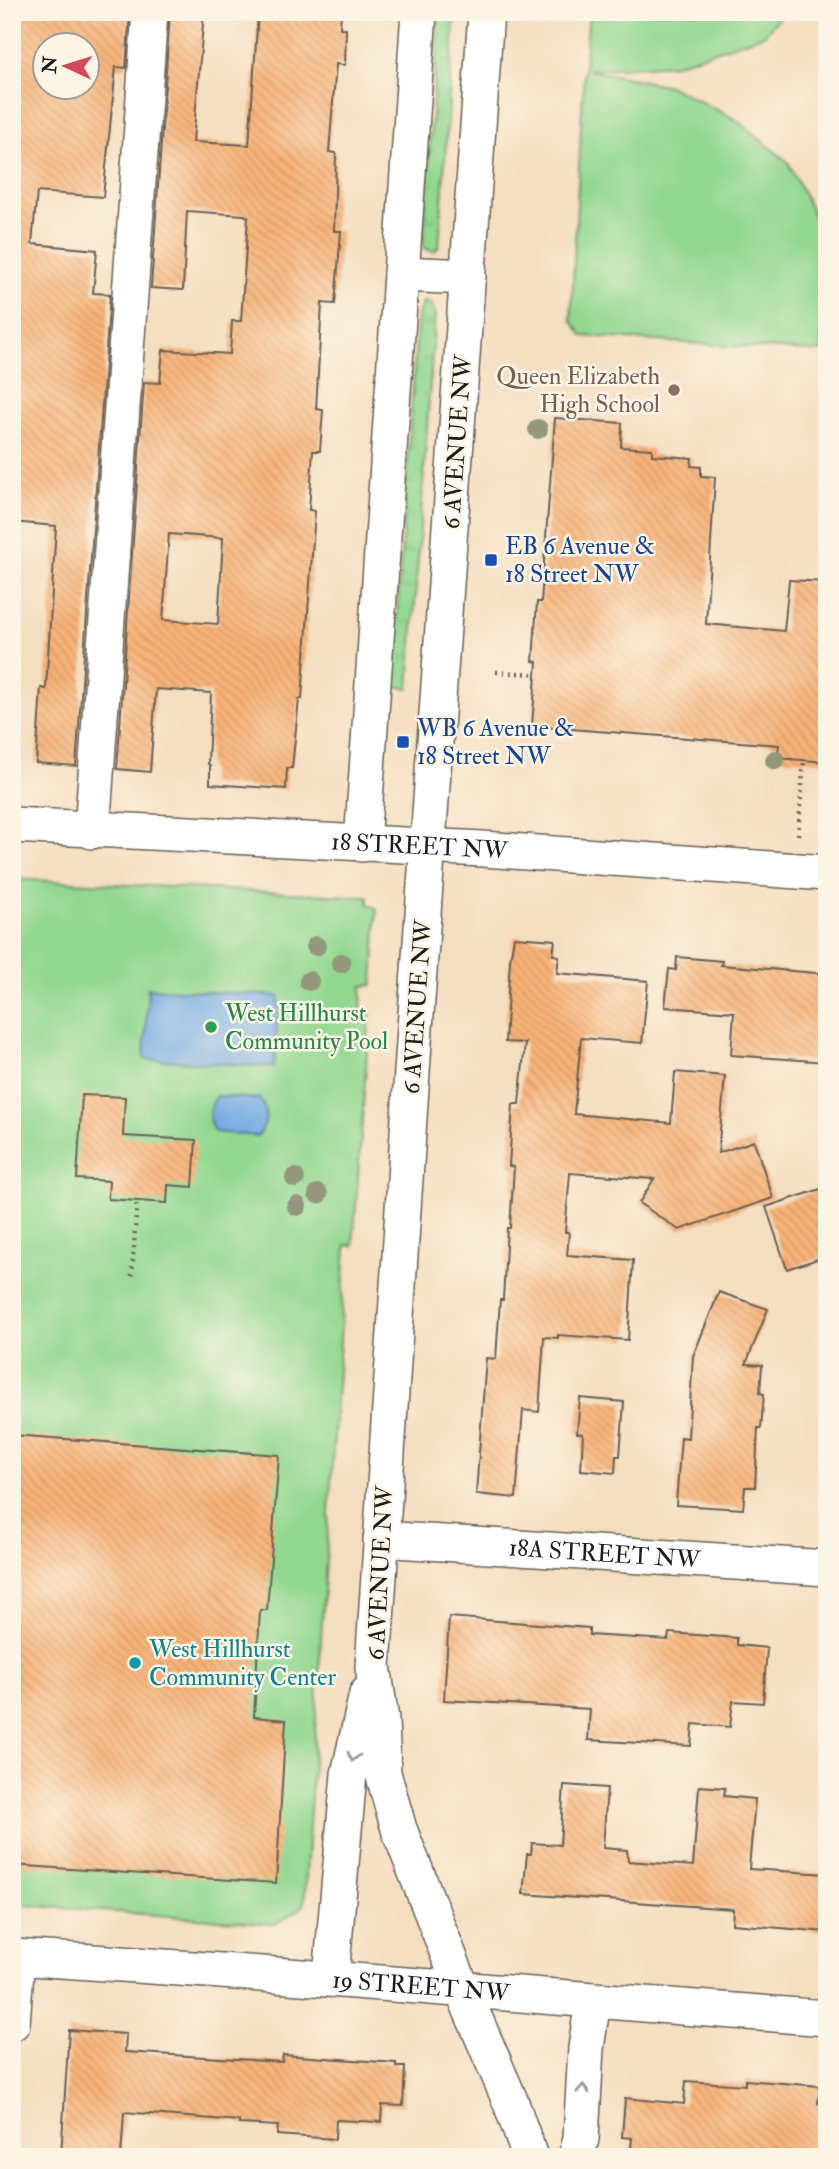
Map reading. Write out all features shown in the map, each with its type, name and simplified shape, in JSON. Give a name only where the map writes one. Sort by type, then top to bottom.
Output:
[{"type":"street","points":[[92,831],[150,12]]},
{"type":"street","points":[[362,844],[419,12]]},
{"type":"street","name":"6 AVENUE NW","points":[[486,12],[373,1667],[383,1773],[398,1829],[511,2103],[530,2157]]},
{"type":"street","points":[[401,274],[468,277]]},
{"type":"street","name":"18 STREET NW","points":[[12,825],[429,846],[827,873]]},
{"type":"street","name":"18A STREET NW","points":[[382,1539],[827,1568]]},
{"type":"street","points":[[331,1977],[349,1774],[373,1667]]},
{"type":"street","points":[[12,2023],[15,1957]]},
{"type":"street","name":"19 STREET NW","points":[[15,1957],[331,1977],[593,2001],[827,2018]]},
{"type":"street","points":[[576,2157],[581,2139],[586,2048],[593,2001]]},
{"type":"path","points":[[496,672],[536,674]]},
{"type":"path","points":[[798,835],[804,760]]},
{"type":"path","points":[[132,1276],[137,1201]]},
{"type":"green space","points":[[439,12],[455,12],[439,246],[435,251],[431,251],[424,248],[423,243]]},
{"type":"green space","points":[[589,12],[784,12],[764,35],[676,64],[588,70],[670,86],[735,119],[788,162],[823,234],[821,352],[583,336],[571,320]]},
{"type":"green space","points":[[423,302],[431,304],[435,312],[409,688],[392,686],[418,314]]},
{"type":"green space","points":[[12,879],[368,897],[368,904],[377,909],[373,985],[362,986],[361,1011],[370,1012],[353,1246],[346,1245],[304,1906],[275,1924],[12,1904]]},
{"type":"water","name":"West Hillhurst Community Pool","points":[[148,988],[279,996],[274,1067],[144,1059]]},
{"type":"water","points":[[217,1096],[260,1099],[266,1118],[257,1136],[215,1132],[210,1123],[210,1114]]},
{"type":"building","points":[[12,12],[130,12],[126,68],[116,67],[103,197],[37,192],[32,244],[97,250],[93,293],[110,294],[76,766],[36,763],[41,688],[46,689],[56,526],[12,522]]},
{"type":"building","points":[[170,12],[204,12],[193,142],[249,145],[258,12],[341,12],[340,28],[346,29],[345,65],[336,64],[329,152],[336,153],[334,231],[341,231],[335,304],[322,303],[316,409],[323,410],[320,451],[313,451],[309,510],[315,511],[302,699],[299,699],[292,768],[287,768],[286,789],[210,784],[208,764],[211,693],[156,689],[150,772],[117,769],[144,382],[160,383],[163,350],[230,354],[232,321],[241,321],[248,217],[187,211],[183,290],[151,288]],"holes":[[[169,534],[223,538],[218,624],[163,620]]]},
{"type":"building","points":[[555,418],[622,423],[621,447],[652,449],[652,455],[692,458],[691,466],[701,467],[701,476],[715,477],[706,624],[784,631],[789,580],[827,582],[827,762],[777,758],[779,745],[532,726],[537,662],[533,661],[537,602],[541,602]]},
{"type":"building","points":[[514,937],[555,940],[553,955],[559,956],[557,973],[648,981],[642,1043],[581,1038],[574,1114],[671,1123],[675,1072],[725,1076],[718,1153],[754,1141],[773,1198],[679,1230],[639,1203],[654,1179],[570,1173],[565,1232],[569,1232],[567,1255],[633,1260],[628,1340],[558,1335],[558,1338],[544,1337],[539,1412],[523,1410],[516,1498],[476,1494],[486,1358],[496,1359],[500,1300],[503,1300],[514,1167],[509,1166],[513,1104],[519,1104],[525,1043],[505,1042]]},
{"type":"building","points":[[677,957],[722,961],[721,965],[827,974],[827,1062],[731,1055],[734,1012],[665,1007],[669,969],[676,970]]},
{"type":"building","points":[[82,1095],[125,1097],[123,1136],[196,1140],[193,1187],[168,1185],[167,1203],[108,1199],[109,1181],[77,1179]]},
{"type":"building","points":[[827,1187],[827,1256],[787,1269],[766,1207]]},
{"type":"building","points":[[719,1292],[768,1309],[746,1364],[762,1365],[760,1393],[764,1394],[761,1428],[758,1428],[755,1487],[745,1487],[743,1509],[676,1505],[681,1437],[688,1438],[693,1356]]},
{"type":"building","points":[[580,1398],[624,1402],[620,1456],[616,1456],[615,1473],[581,1470],[583,1434],[577,1433]]},
{"type":"building","name":"West Hillhurst Community Center","points":[[12,1435],[279,1455],[267,1610],[260,1610],[254,1717],[286,1720],[276,1883],[12,1865]]},
{"type":"building","points":[[449,1617],[589,1628],[589,1635],[668,1640],[669,1633],[737,1638],[737,1645],[767,1648],[763,1703],[733,1701],[730,1727],[693,1724],[691,1746],[588,1740],[590,1709],[444,1700]]},
{"type":"building","points":[[564,1785],[607,1788],[603,1848],[627,1850],[628,1861],[693,1866],[699,1786],[725,1788],[724,1796],[755,1799],[749,1869],[827,1874],[827,1932],[732,1924],[733,1909],[523,1894],[527,1854],[531,1854],[532,1843],[560,1845]]},
{"type":"building","points":[[69,2030],[126,2034],[125,2052],[282,2062],[283,2055],[396,2063],[396,2067],[405,2067],[403,2106],[382,2105],[381,2122],[336,2120],[335,2139],[277,2135],[278,2126],[239,2124],[239,2121],[124,2112],[121,2157],[61,2155]]},
{"type":"building","points":[[745,2080],[820,2086],[818,2103],[827,2104],[827,2157],[727,2151],[726,2156],[631,2149],[632,2138],[622,2137],[625,2098],[684,2104],[686,2081],[745,2085]]},
{"type":"place","name":"Queen Elizabeth High School","points":[[674,390]]},
{"type":"place","name":"EB 6 Avenue & 18 Street NW","points":[[491,560]]},
{"type":"place","name":"WB 6 Avenue & 18 Street NW","points":[[403,742]]},
{"type":"place","name":"West Hillhurst Community Pool","points":[[211,1027]]},
{"type":"place","name":"West Hillhurst Community Center","points":[[135,1663]]}]
